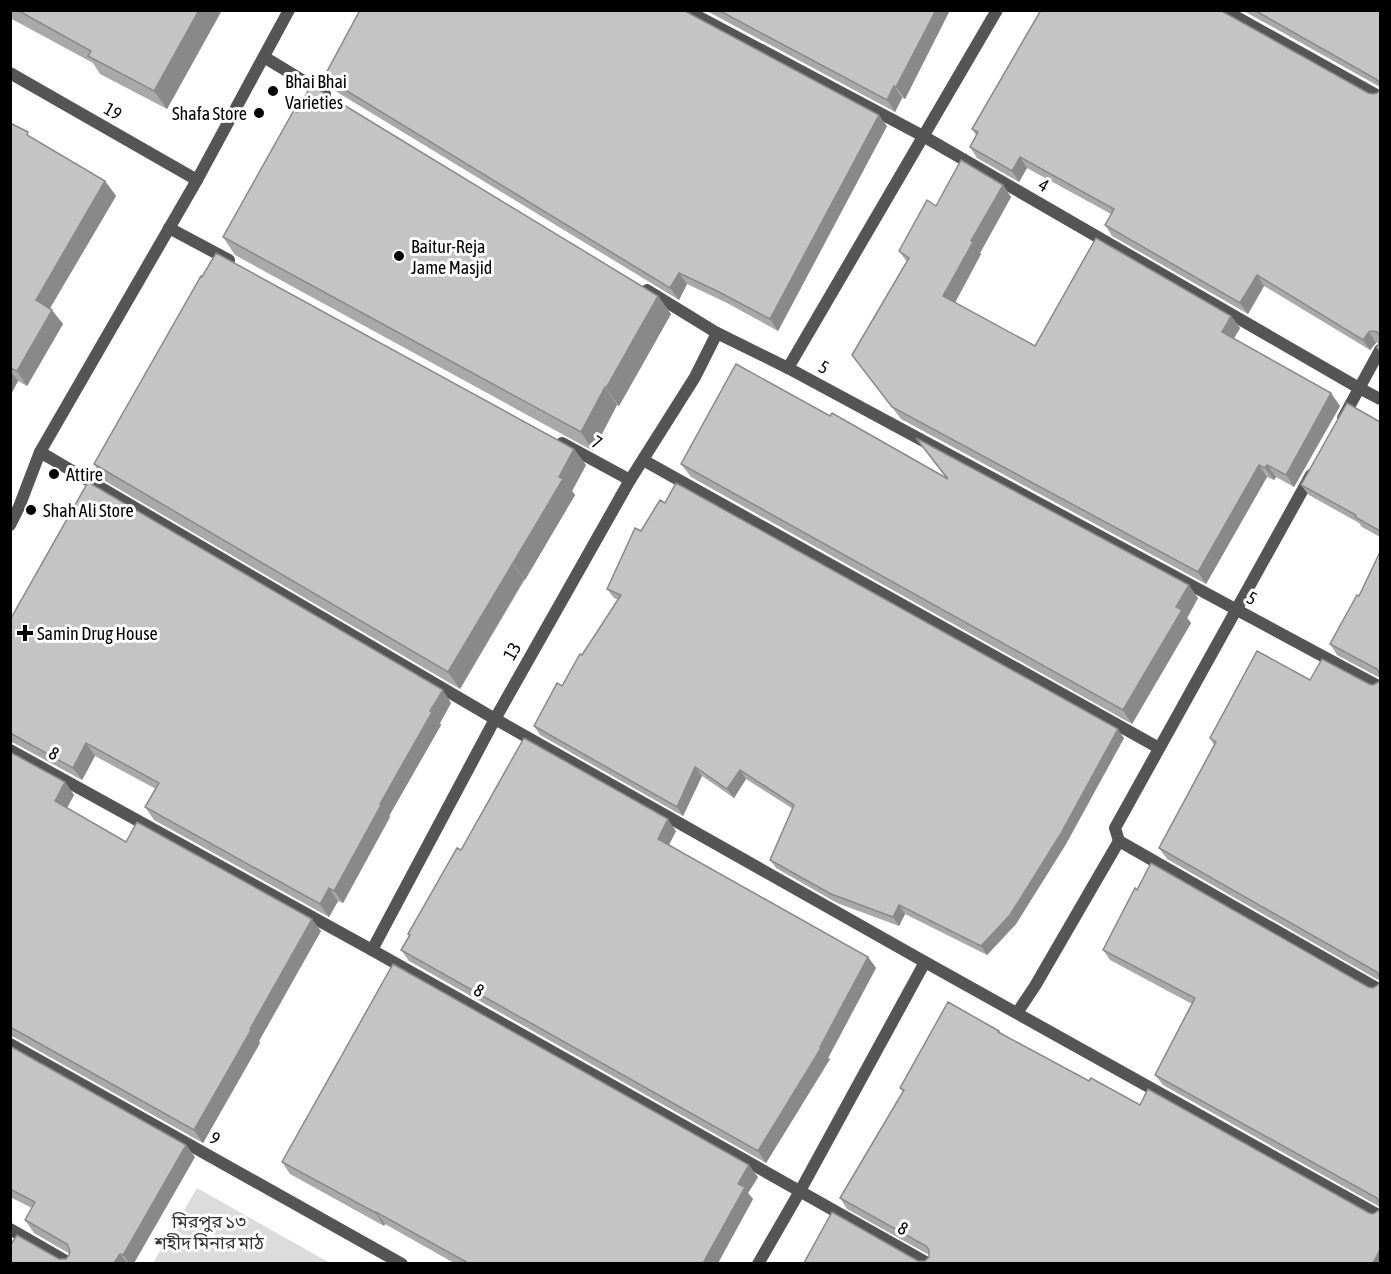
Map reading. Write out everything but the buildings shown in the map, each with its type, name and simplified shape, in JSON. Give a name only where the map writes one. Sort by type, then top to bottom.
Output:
[{"type":"street","points":[[10,525],[15,505],[40,452],[170,228],[290,10]]},
{"type":"street","name":"4","points":[[686,10],[923,136],[1380,399]]},
{"type":"street","points":[[788,368],[997,10]]},
{"type":"street","points":[[1224,10],[1380,97]]},
{"type":"street","points":[[264,57],[335,100]]},
{"type":"street","name":"19","points":[[10,73],[197,180]]},
{"type":"street","points":[[170,228],[243,268]]},
{"type":"street","name":"5","points":[[637,284],[717,333],[788,368],[1380,687]]},
{"type":"street","name":"13","points":[[372,950],[495,719],[630,480],[695,377],[717,333]]},
{"type":"street","points":[[1337,428],[1380,350]]},
{"type":"street","name":"7","points":[[556,440],[630,480]]},
{"type":"street","points":[[40,452],[495,719],[1380,1216]]},
{"type":"street","points":[[643,460],[1159,748]]},
{"type":"street","points":[[1315,468],[1115,828],[1119,841],[1380,990]]},
{"type":"street","name":"8","points":[[10,750],[372,950],[929,1263]]},
{"type":"street","points":[[1017,1013],[1119,841]]},
{"type":"street","points":[[758,1263],[925,962]]},
{"type":"street","name":"9","points":[[10,1044],[402,1263]]},
{"type":"street","points":[[10,1229],[71,1263]]},
{"type":"green space","name":"মিরপুর ১৩ শহীদ মিনার মাঠ","points":[[197,1188],[330,1263],[153,1263]]},
{"type":"place","name":"Bhai Bhai Varieties","points":[[273,91]]},
{"type":"place","name":"Shafa Store","points":[[259,113]]},
{"type":"place","name":"Baitur-Reja Jame Masjid","points":[[399,256]]},
{"type":"place","name":"Attire","points":[[54,474]]},
{"type":"place","name":"Shah Ali Store","points":[[31,510]]},
{"type":"place","name":"Samin Drug House","points":[[25,633]]}]
